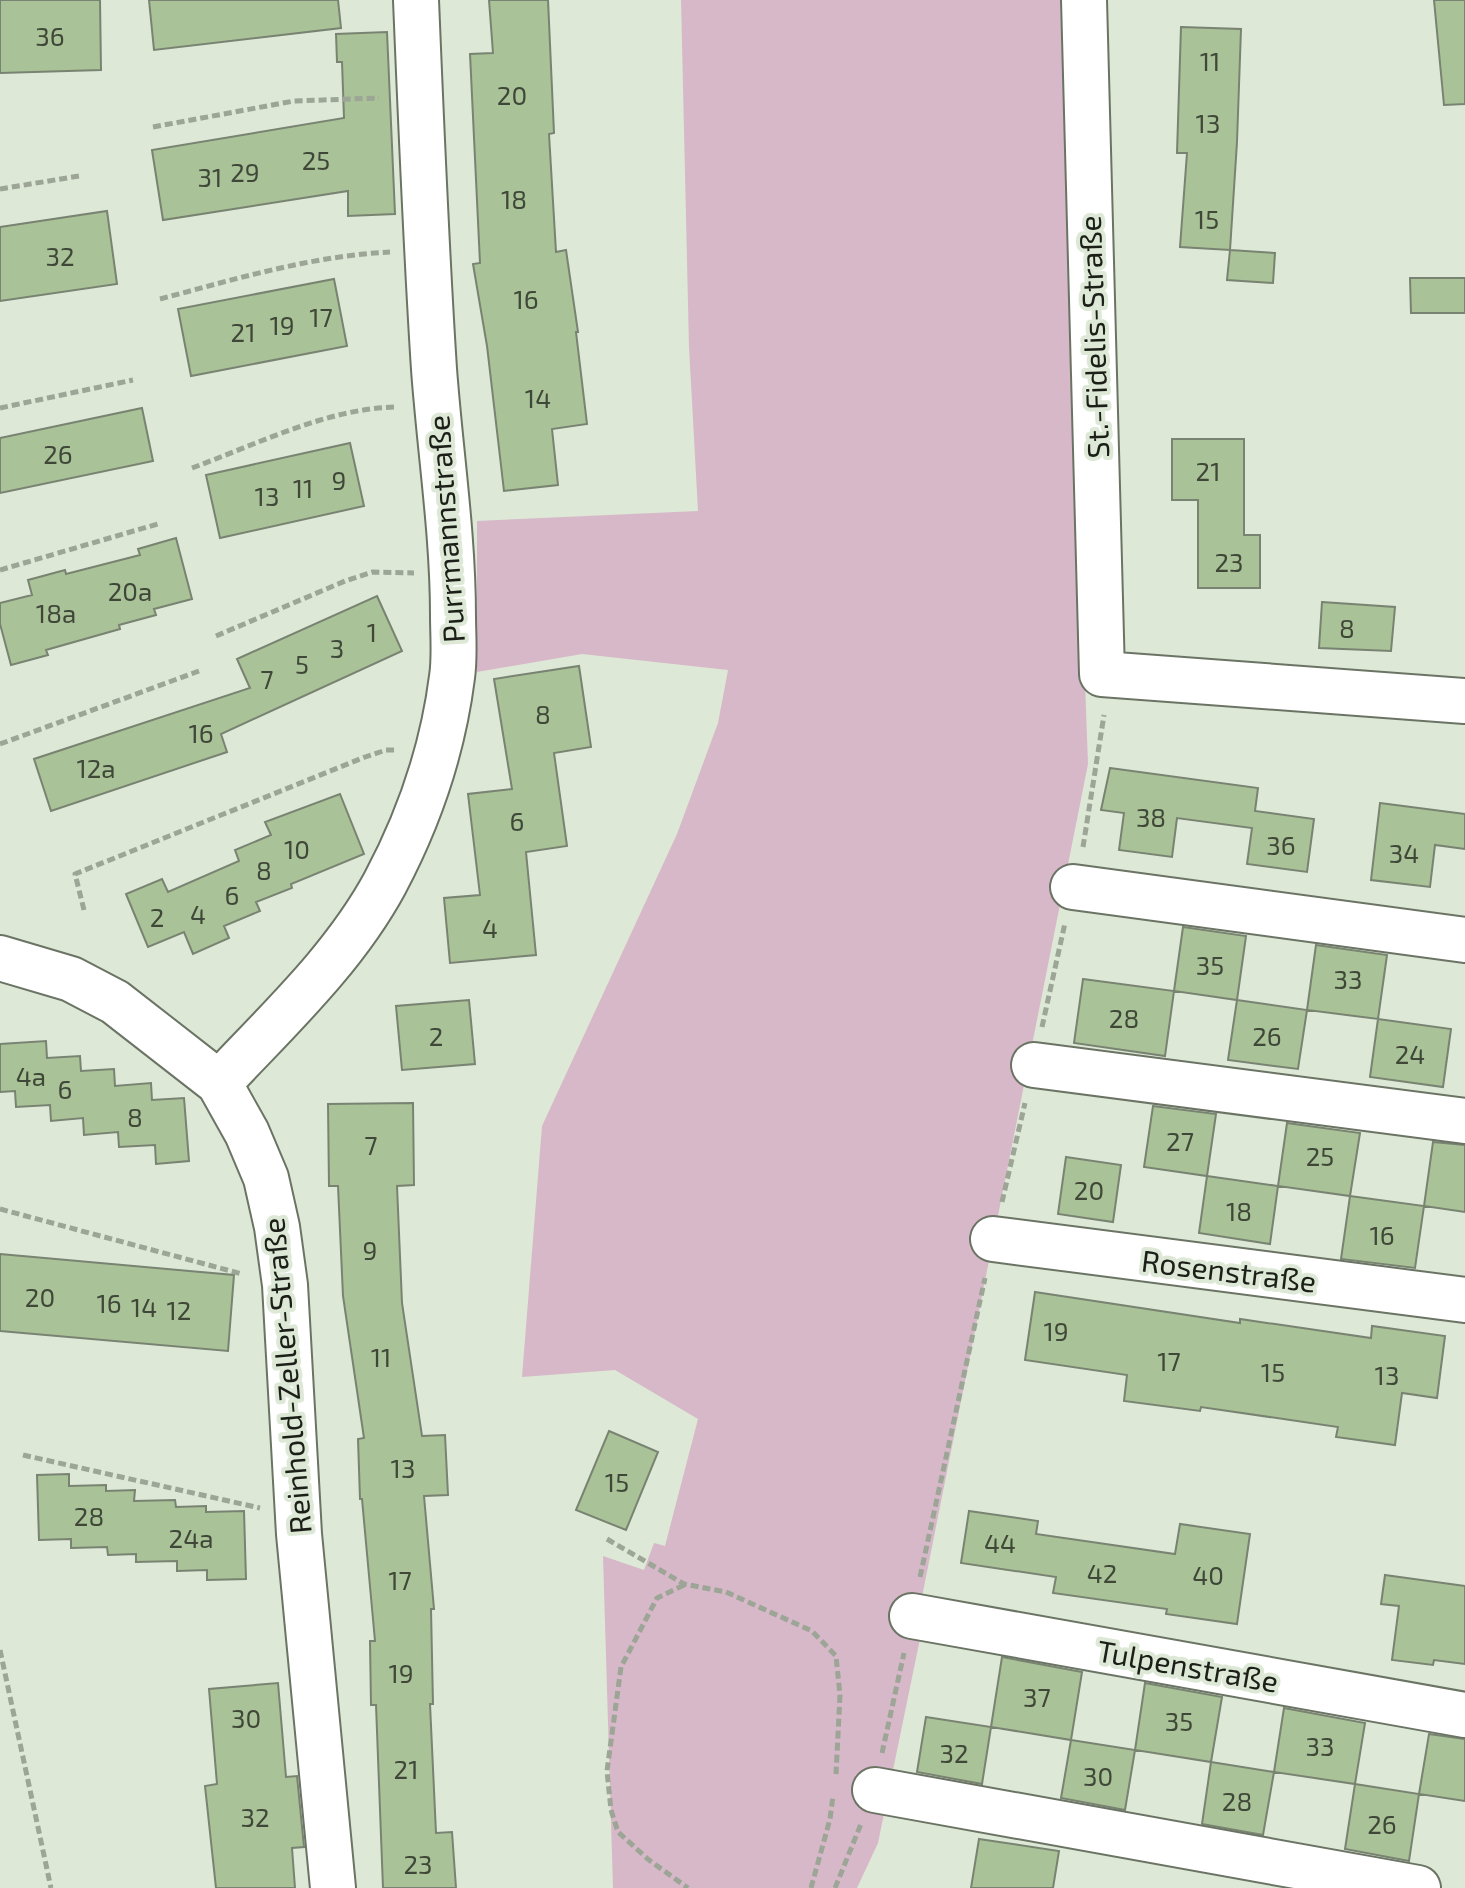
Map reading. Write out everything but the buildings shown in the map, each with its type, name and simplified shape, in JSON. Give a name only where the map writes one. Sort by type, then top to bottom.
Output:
[{"type":"street","name":"Purrmannstraße","points":[[219,1083],[323,973],[356,928],[385,883],[439,751],[453,674],[453,569],[437,406],[416,0]]},
{"type":"street","name":"St.-Fidelis-Straße","points":[[1084,0],[1102,674]]},
{"type":"street","points":[[1102,674],[1465,701]]},
{"type":"street","points":[[1073,887],[1465,940]]},
{"type":"street","name":"Reinhold-Zeller-Straße","points":[[0,958],[71,979],[115,1002],[219,1083],[247,1133],[266,1178],[285,1285],[298,1516],[333,1888]]},
{"type":"street","points":[[1034,1065],[1465,1121]]},
{"type":"street","name":"Rosenstraße","points":[[993,1239],[1465,1300]]},
{"type":"street","name":"Tulpenstraße","points":[[912,1616],[1465,1715]]},
{"type":"street","points":[[848,1788],[1418,1888]]},
{"type":"path","points":[[153,127],[294,101],[420,97]]},
{"type":"path","points":[[0,189],[79,176]]},
{"type":"path","points":[[160,299],[294,264],[345,255],[427,251]]},
{"type":"path","points":[[0,408],[133,380]]},
{"type":"path","points":[[192,468],[322,420],[369,407],[437,406]]},
{"type":"path","points":[[0,570],[161,523]]},
{"type":"path","points":[[216,636],[373,572],[414,573],[453,569]]},
{"type":"path","points":[[0,744],[199,671]]},
{"type":"path","points":[[811,1888],[830,1819],[848,1788],[912,1616],[993,1239],[1085,840],[1104,712],[1102,674]]},
{"type":"path","points":[[84,910],[75,874],[365,757],[386,750],[439,751]]},
{"type":"path","points":[[0,1209],[285,1285]]},
{"type":"path","points":[[23,1455],[298,1516]]},
{"type":"path","points":[[607,1539],[684,1584],[726,1592],[812,1631],[836,1656],[840,1695],[839,1753],[848,1788],[835,1888]]},
{"type":"path","points":[[684,1584],[657,1598],[621,1667],[607,1771],[611,1810],[618,1832],[649,1860],[688,1888]]},
{"type":"path","points":[[0,1650],[51,1888]]},
{"type":"shaded area","points":[[681,0],[1060,0],[1088,764],[916,1627],[922,1629],[878,1843],[857,1888],[613,1888],[603,1556],[644,1570],[654,1543],[665,1546],[698,1419],[615,1370],[522,1377],[542,1126],[677,834],[718,723],[728,670],[582,654],[477,672],[477,521],[698,511],[689,347]]}]
